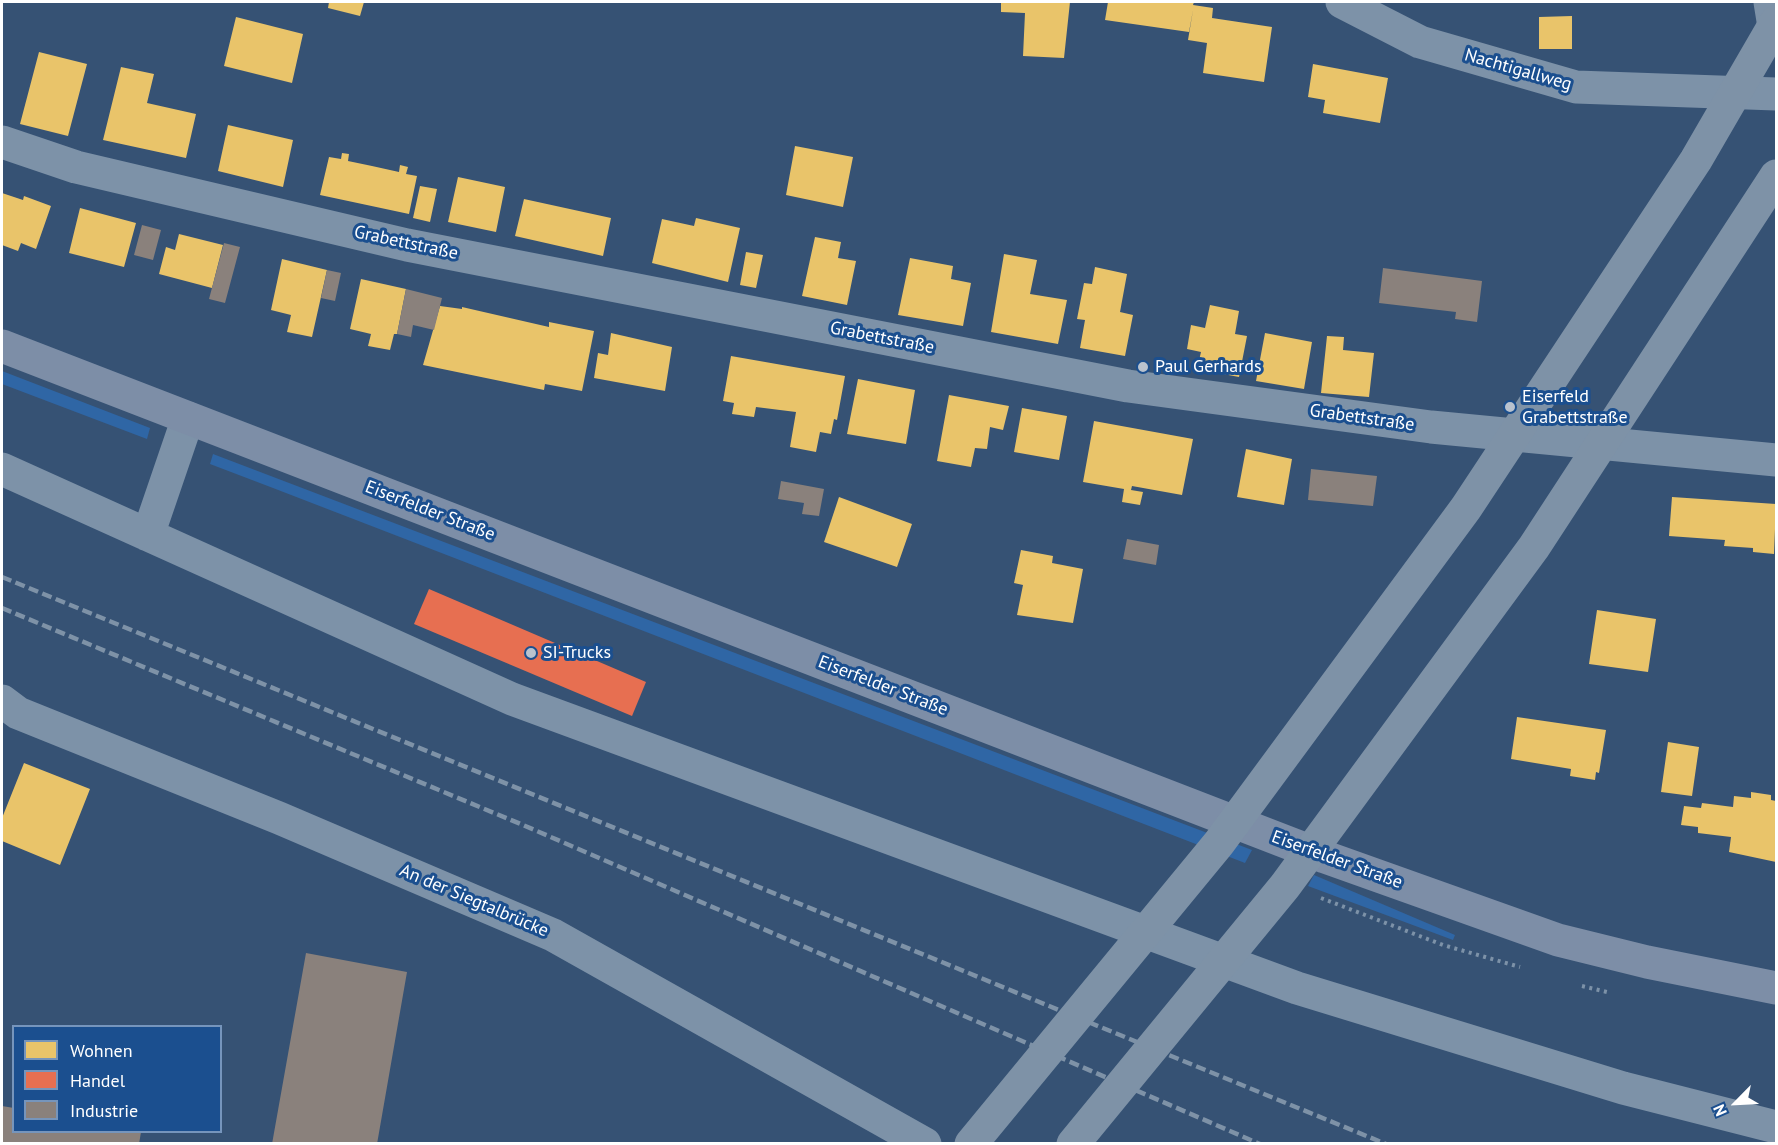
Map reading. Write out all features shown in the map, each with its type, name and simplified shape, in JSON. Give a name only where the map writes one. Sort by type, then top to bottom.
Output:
[{"type":"highway","points":[[971,1143],[1219,843],[1466,508],[1696,160],[1776,22]]},
{"type":"highway","points":[[1073,1143],[1285,886],[1534,547],[1776,176]]},
{"type":"main road","name":"Eiserfelder Straße","points":[[2,346],[1292,844],[1558,939],[1647,962],[1776,987]]},
{"type":"street","name":"Nachtigallweg","points":[[1342,2],[1420,42],[1576,87],[1776,93]]},
{"type":"street","points":[[1770,2],[1776,39]]},
{"type":"street","name":"Grabettstraße","points":[[2,142],[76,167],[407,245],[1128,386],[1431,427],[1776,460]]},
{"type":"street","points":[[148,535],[188,418]]},
{"type":"street","points":[[2,469],[512,699],[1298,988],[1623,1088],[1776,1127]]},
{"type":"street","name":"An der Siegtalbrücke","points":[[2,701],[18,712],[279,818],[553,935],[925,1143]]},
{"type":"street","points":[[1233,964],[1292,844]]},
{"type":"path","points":[[1275,881],[1443,945],[1528,970]]},
{"type":"shaded area","points":[[2,371],[150,428],[147,439],[2,384]]},
{"type":"shaded area","points":[[213,454],[1252,850],[1245,863],[210,464]]},
{"type":"shaded area","points":[[1314,875],[1455,935],[1453,940],[1308,886]]},
{"type":"building: Wohnen","points":[[329,2],[364,2],[360,16],[328,8]]},
{"type":"building: Wohnen","points":[[1001,2],[1070,2],[1064,58],[1023,56],[1025,13],[1001,12]]},
{"type":"building: Wohnen","points":[[1108,2],[1194,2],[1193,5],[1213,8],[1212,18],[1272,27],[1264,82],[1203,73],[1207,43],[1188,40],[1193,10],[1189,32],[1105,20]]},
{"type":"building: Wohnen","points":[[1572,16],[1572,49],[1539,49],[1539,17]]},
{"type":"building: Wohnen","points":[[236,17],[303,34],[292,83],[224,66]]},
{"type":"building: Wohnen","points":[[39,52],[87,64],[68,136],[20,124]]},
{"type":"building: Wohnen","points":[[1313,64],[1388,78],[1380,123],[1323,113],[1325,100],[1308,97]]},
{"type":"building: Wohnen","points":[[121,67],[154,74],[147,103],[196,114],[186,158],[103,140]]},
{"type":"building: Wohnen","points":[[228,125],[293,140],[283,187],[218,171]]},
{"type":"building: Wohnen","points":[[795,146],[853,157],[843,207],[786,195]]},
{"type":"building: Wohnen","points":[[342,153],[349,154],[348,161],[399,172],[400,165],[408,167],[406,174],[417,176],[409,214],[320,195],[329,157],[341,159]]},
{"type":"building: Wohnen","points":[[458,177],[505,187],[496,232],[448,222]]},
{"type":"building: Wohnen","points":[[420,186],[437,189],[430,222],[413,218]]},
{"type":"building: Wohnen","points":[[2,193],[23,200],[24,196],[51,206],[36,249],[21,243],[18,251],[2,245]]},
{"type":"building: Wohnen","points":[[524,199],[611,218],[603,256],[515,236]]},
{"type":"building: Wohnen","points":[[80,208],[136,223],[124,267],[69,253]]},
{"type":"building: Wohnen","points":[[696,218],[740,228],[728,282],[652,263],[662,219],[694,226]]},
{"type":"building: Wohnen","points":[[179,234],[223,245],[212,288],[159,274],[166,247],[175,250]]},
{"type":"building: Wohnen","points":[[815,237],[841,242],[838,258],[856,261],[847,305],[802,296]]},
{"type":"building: Wohnen","points":[[746,252],[763,255],[756,288],[740,285]]},
{"type":"building: Wohnen","points":[[1004,254],[1037,260],[1030,294],[1067,300],[1058,344],[991,332]]},
{"type":"building: Wohnen","points":[[910,258],[953,266],[951,279],[971,283],[963,326],[898,315]]},
{"type":"building: Wohnen","points":[[282,259],[327,270],[312,337],[287,332],[291,315],[271,310]]},
{"type":"building: Wohnen","points":[[1095,267],[1127,274],[1120,312],[1133,315],[1125,356],[1080,348],[1085,320],[1077,319],[1084,283],[1092,284]]},
{"type":"building: Wohnen","points":[[361,279],[406,289],[397,334],[394,334],[390,350],[368,346],[371,334],[350,329]]},
{"type":"building: Wohnen","points":[[1210,305],[1239,311],[1235,334],[1247,336],[1239,377],[1197,369],[1201,352],[1187,349],[1191,325],[1205,328]]},
{"type":"building: Wohnen","points":[[440,306],[462,309],[462,307],[549,327],[549,322],[594,331],[582,391],[545,384],[544,390],[423,365]]},
{"type":"building: Wohnen","points":[[611,333],[672,347],[665,391],[594,378],[598,353],[608,355]]},
{"type":"building: Wohnen","points":[[1265,333],[1312,342],[1304,389],[1256,381]]},
{"type":"building: Wohnen","points":[[1327,336],[1344,337],[1343,350],[1374,353],[1369,397],[1321,393]]},
{"type":"building: Wohnen","points":[[731,356],[845,376],[837,420],[834,419],[831,434],[820,432],[816,452],[790,447],[796,412],[756,407],[754,417],[732,414],[734,403],[723,401]]},
{"type":"building: Wohnen","points":[[858,379],[915,390],[906,444],[847,434]]},
{"type":"building: Wohnen","points":[[949,395],[1009,406],[1003,430],[990,427],[987,449],[975,448],[971,467],[937,461]]},
{"type":"building: Wohnen","points":[[1022,408],[1067,416],[1059,460],[1014,452]]},
{"type":"building: Wohnen","points":[[1094,421],[1193,439],[1182,495],[1132,486],[1131,490],[1143,492],[1140,505],[1122,502],[1124,489],[1083,482]]},
{"type":"building: Wohnen","points":[[1246,449],[1292,459],[1284,505],[1237,497]]},
{"type":"building: Wohnen","points":[[839,497],[912,524],[897,567],[824,542]]},
{"type":"building: Wohnen","points":[[1672,497],[1776,504],[1774,554],[1753,552],[1753,548],[1724,546],[1725,540],[1669,536]]},
{"type":"building: Wohnen","points":[[1021,550],[1053,556],[1052,563],[1083,569],[1073,623],[1017,615],[1023,585],[1014,583]]},
{"type":"building: Wohnen","points":[[1597,610],[1656,619],[1648,672],[1589,664]]},
{"type":"building: Wohnen","points":[[1517,717],[1606,730],[1599,773],[1596,772],[1595,780],[1570,776],[1571,769],[1511,759]]},
{"type":"building: Wohnen","points":[[1668,742],[1699,747],[1692,796],[1661,792]]},
{"type":"building: Wohnen","points":[[24,763],[90,789],[60,865],[2,841],[2,818]]},
{"type":"building: Wohnen","points":[[1751,792],[1771,795],[1771,800],[1776,801],[1776,862],[1729,852],[1731,837],[1698,833],[1698,827],[1681,825],[1684,806],[1701,808],[1702,803],[1733,807],[1734,796],[1751,798]]},
{"type":"building: Handel","name":"SI-Trucks","points":[[429,589],[646,682],[632,716],[414,624]]},
{"type":"building: Industrie","points":[[142,225],[161,230],[153,260],[134,255]]},
{"type":"building: Industrie","points":[[224,243],[240,247],[225,303],[209,299]]},
{"type":"building: Industrie","points":[[1383,268],[1482,281],[1477,322],[1455,319],[1456,312],[1379,303]]},
{"type":"building: Industrie","points":[[327,270],[341,273],[335,301],[321,298]]},
{"type":"building: Industrie","points":[[406,289],[442,298],[434,330],[413,325],[411,337],[397,334]]},
{"type":"building: Industrie","points":[[1311,469],[1377,476],[1373,506],[1308,500]]},
{"type":"building: Industrie","points":[[781,481],[824,489],[819,516],[802,514],[804,503],[778,499]]},
{"type":"building: Industrie","points":[[1127,539],[1159,545],[1156,565],[1123,559]]},
{"type":"building: Industrie","points":[[306,953],[407,972],[377,1144],[272,1144]]},
{"type":"building: Industrie","points":[[2,1106],[12,1108],[12,1133],[141,1133],[139,1144],[2,1144]]},
{"type":"railway","points":[[2,577],[1386,1144]]},
{"type":"railway","points":[[2,608],[523,825],[1260,1144]]},
{"type":"place","name":"Paul Gerhards","points":[[1143,367]]},
{"type":"place","name":"Eiserfeld Grabettstraße","points":[[1510,407]]},
{"type":"place","name":"SI-Trucks","points":[[531,653]]}]
